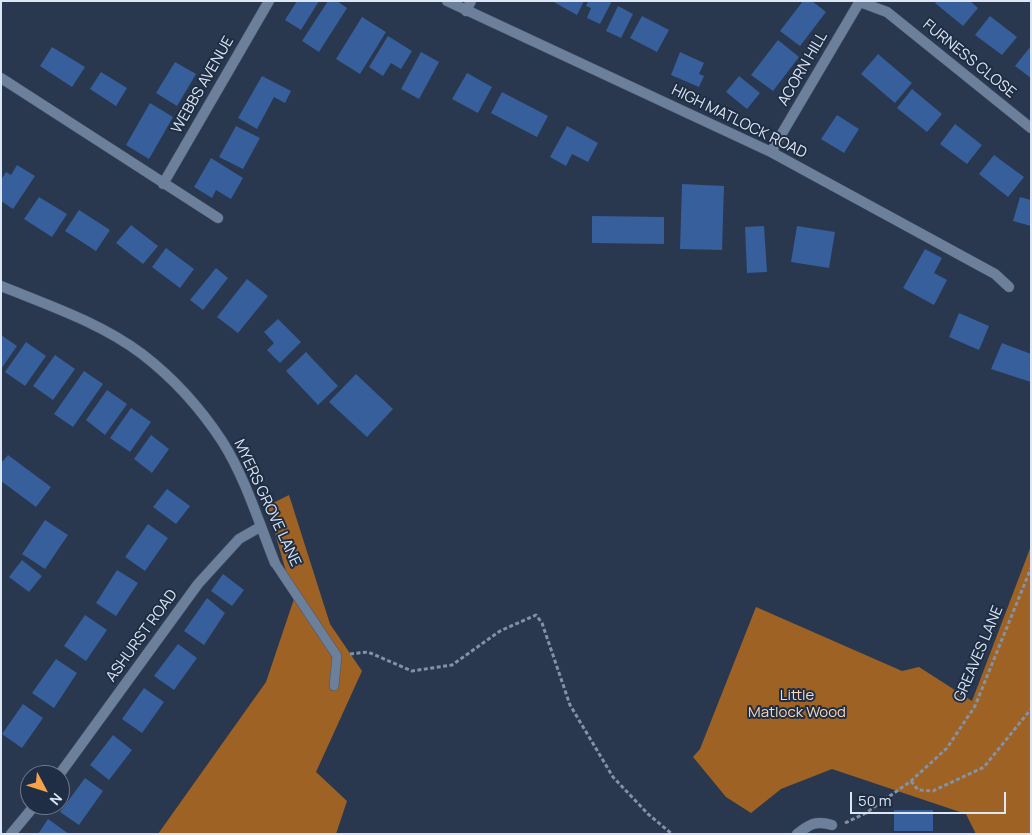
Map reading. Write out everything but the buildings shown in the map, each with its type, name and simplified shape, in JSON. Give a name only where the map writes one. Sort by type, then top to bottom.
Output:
[{"type":"street","name":"WEBBS AVENUE","points":[[163,184],[269,1]]},
{"type":"street","name":"HIGH MATLOCK ROAD","points":[[448,1],[771,152],[995,274],[1009,287]]},
{"type":"street","points":[[466,11],[471,1]]},
{"type":"street","name":"FURNESS CLOSE","points":[[860,1],[887,12],[1031,128]]},
{"type":"street","name":"ACORN HILL","points":[[771,152],[860,1]]},
{"type":"street","points":[[1,78],[218,218]]},
{"type":"street","name":"MYERS GROVE LANE","points":[[1,286],[103,330],[141,353],[168,376],[196,406],[222,441],[238,472],[275,563]]},
{"type":"street","name":"ASHURST ROAD","points":[[67,765],[198,584],[239,539],[260,527]]},
{"type":"street","points":[[11,834],[27,815]]},
{"type":"street","points":[[797,834],[812,823],[822,822],[832,825]]},
{"type":"lane","name":"MYERS GROVE LANE","points":[[275,563],[337,656]]},
{"type":"lane","points":[[334,686],[337,656]]},
{"type":"path","name":"GREAVES LANE","points":[[832,825],[857,818],[911,781],[947,748],[975,706],[1031,568]]},
{"type":"path","points":[[337,656],[368,652],[412,670],[452,665],[500,631],[536,615],[542,623],[570,704],[613,777],[648,814],[672,834]]},
{"type":"path","points":[[911,781],[918,790],[933,791],[984,767],[1031,709]]},
{"type":"green space","points":[[289,495],[330,624],[362,671],[316,772],[347,801],[336,834],[158,834],[266,682],[294,599],[267,506]]},
{"type":"green space","name":"Little Matlock Wood","points":[[1031,546],[1031,834],[976,834],[966,814],[832,769],[781,789],[751,813],[726,797],[693,757],[700,749],[756,607],[902,671],[919,667],[972,701]]}]
